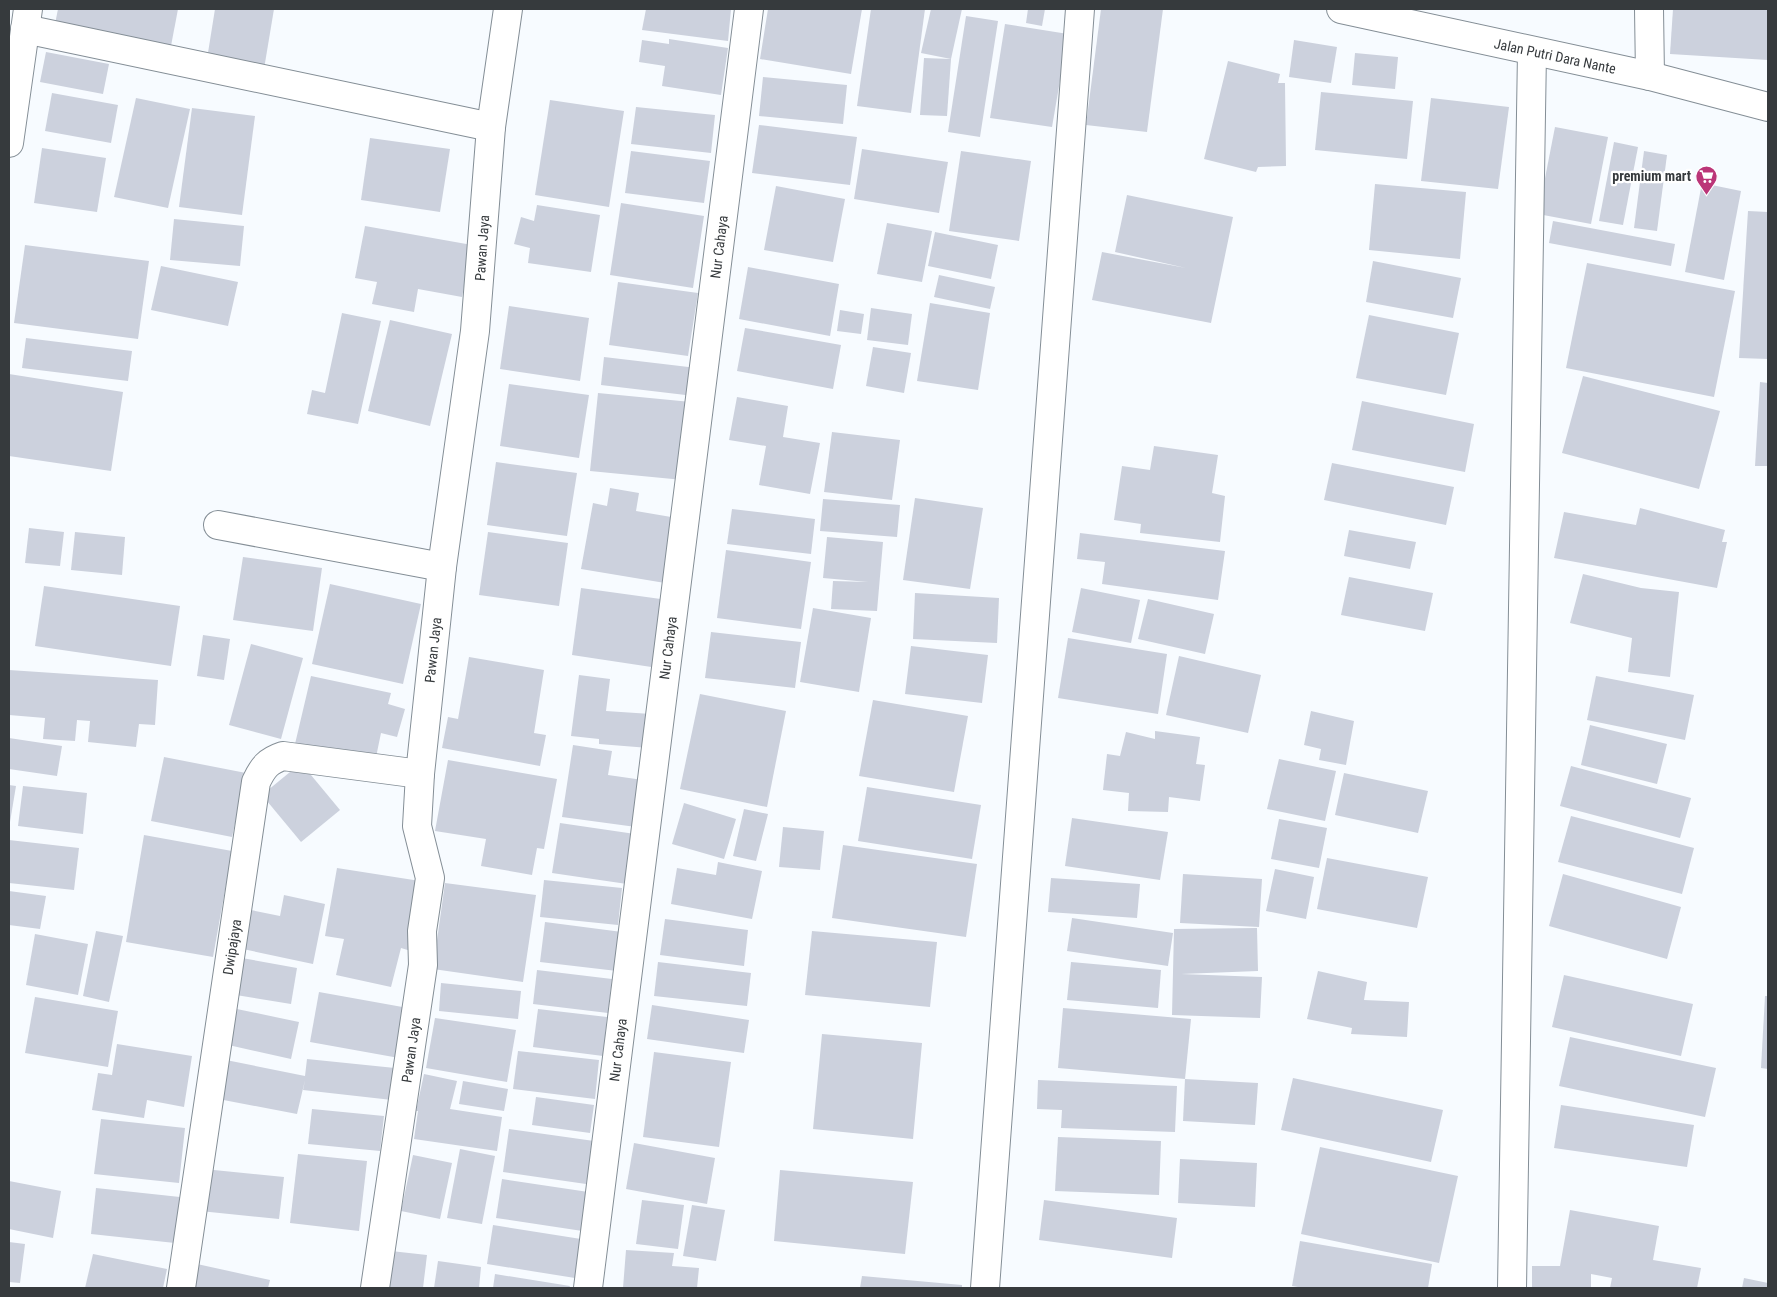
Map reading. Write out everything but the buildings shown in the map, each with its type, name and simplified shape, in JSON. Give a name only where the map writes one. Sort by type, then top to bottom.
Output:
[{"type":"street","name":"Pawan Jaya","points":[[375,1288],[423,965],[422,931],[430,878],[417,826],[420,774],[442,567],[475,331],[490,127],[508,9]]},
{"type":"street","name":"Nur Cahaya","points":[[588,1288],[748,9]]},
{"type":"street","points":[[985,1288],[1080,9]]},
{"type":"street","name":"Jalan Putri Dara Nante","points":[[1341,9],[1532,52],[1650,76],[1768,106]]},
{"type":"street","points":[[1649,9],[1650,76]]},
{"type":"street","points":[[9,143],[27,19],[490,127]]},
{"type":"street","points":[[1512,1288],[1532,52]]},
{"type":"street","points":[[218,525],[442,567]]},
{"type":"street","name":"Dwipajaya","points":[[180,1288],[256,782],[262,770],[270,761],[284,756],[420,774]]},
{"type":"place","name":"premium mart","points":[[1707,195]]}]
